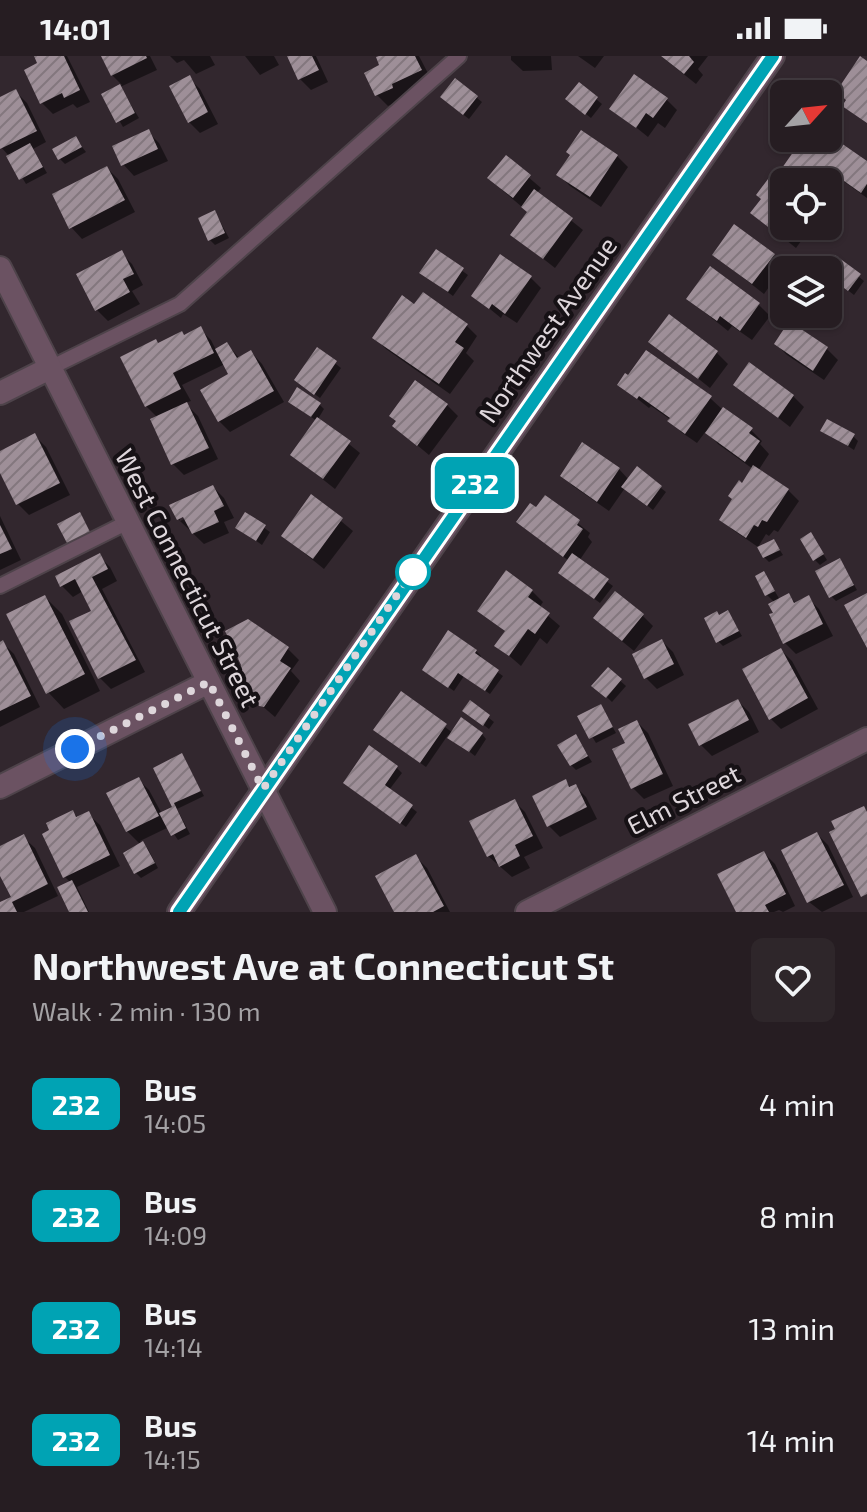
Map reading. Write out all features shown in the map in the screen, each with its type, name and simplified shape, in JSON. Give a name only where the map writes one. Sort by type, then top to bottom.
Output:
[{"type":"street","name":"Northwest Avenue","points":[[179,912],[773,56]]},
{"type":"street","name":"West Connecticut Street","points":[[0,268],[325,912]]},
{"type":"street","points":[[0,393],[50,368]]},
{"type":"street","points":[[0,787],[209,682]]},
{"type":"street","name":"Elm Street","points":[[527,912],[867,739]]},
{"type":"lane","points":[[50,368],[180,304],[459,56]]},
{"type":"lane","points":[[0,586],[128,522]]},
{"type":"building","points":[[34,56],[64,56],[80,90],[64,98],[62,93],[40,104],[24,70],[37,63]]},
{"type":"building","points":[[101,56],[146,56],[147,58],[111,76]]},
{"type":"building","points":[[287,56],[312,56],[319,70],[298,80]]},
{"type":"building","points":[[415,56],[422,70],[375,96],[364,73],[379,65],[376,57]]},
{"type":"building","points":[[661,56],[689,56],[694,62],[684,74]]},
{"type":"building","points":[[860,56],[867,61],[867,123],[842,106],[846,100],[842,97],[842,83]]},
{"type":"building","points":[[634,74],[668,98],[653,118],[646,113],[636,128],[609,109]]},
{"type":"building","points":[[190,75],[208,112],[188,123],[169,86]]},
{"type":"building","points":[[455,78],[478,96],[463,115],[440,97]]},
{"type":"building","points":[[579,82],[598,97],[585,115],[565,99]]},
{"type":"building","points":[[120,84],[135,113],[116,123],[101,94]]},
{"type":"building","points":[[16,89],[37,131],[0,149],[0,97]]},
{"type":"building","points":[[149,129],[158,149],[121,166],[112,146]]},
{"type":"building","points":[[581,130],[618,155],[590,197],[556,175],[570,155],[566,152]]},
{"type":"building","points":[[76,136],[82,147],[58,160],[52,149]]},
{"type":"building","points":[[30,143],[43,167],[19,180],[6,156]]},
{"type":"building","points":[[842,144],[867,161],[867,184],[861,193],[842,180],[842,168],[782,168],[793,152],[842,152]]},
{"type":"building","points":[[506,155],[531,175],[513,198],[487,178]]},
{"type":"building","points":[[107,166],[125,200],[69,229],[52,194]]},
{"type":"building","points":[[770,176],[770,228],[750,213],[761,199],[756,195]]},
{"type":"building","points":[[534,189],[573,218],[543,259],[510,235],[527,212],[521,207]]},
{"type":"building","points":[[215,210],[225,233],[208,241],[198,218]]},
{"type":"building","points":[[734,224],[775,254],[770,256],[770,261],[752,284],[712,255]]},
{"type":"building","points":[[436,249],[464,268],[448,292],[419,273]]},
{"type":"building","points":[[122,250],[134,274],[123,279],[130,292],[95,311],[76,274]]},
{"type":"building","points":[[500,254],[532,276],[505,314],[492,304],[489,309],[471,296]]},
{"type":"building","points":[[842,260],[861,274],[848,291],[842,286]]},
{"type":"building","points":[[710,266],[760,303],[740,331],[720,316],[717,321],[686,299]]},
{"type":"building","points":[[423,292],[468,324],[455,342],[464,348],[439,384],[372,338],[402,295],[414,304]]},
{"type":"building","points":[[669,314],[718,351],[698,379],[648,342]]},
{"type":"building","points":[[201,326],[214,353],[173,373],[181,389],[145,407],[120,357],[156,339],[158,343]]},
{"type":"building","points":[[784,328],[800,328],[828,347],[813,371],[774,344]]},
{"type":"building","points":[[227,342],[237,358],[251,350],[274,391],[218,422],[200,390],[228,374],[215,349]]},
{"type":"building","points":[[317,347],[337,361],[314,395],[294,380]]},
{"type":"building","points":[[646,350],[712,396],[685,434],[667,421],[670,418],[617,385]]},
{"type":"building","points":[[749,362],[794,395],[778,418],[733,385]]},
{"type":"building","points":[[415,380],[448,404],[417,446],[392,426],[396,421],[389,416]]},
{"type":"building","points":[[297,387],[321,403],[311,417],[288,402]]},
{"type":"building","points":[[187,402],[209,448],[171,465],[150,419]]},
{"type":"building","points":[[723,407],[753,428],[749,433],[760,441],[745,462],[705,433]]},
{"type":"building","points":[[317,417],[351,441],[323,479],[290,455]]},
{"type":"building","points":[[827,419],[855,434],[848,446],[820,431]]},
{"type":"building","points":[[35,433],[60,483],[16,505],[0,473],[0,451]]},
{"type":"building","points":[[582,442],[620,468],[597,502],[560,476]]},
{"type":"building","points":[[753,465],[789,489],[767,522],[762,520],[758,527],[754,525],[746,538],[719,520],[732,499],[728,496],[739,480],[742,483]]},
{"type":"building","points":[[637,466],[662,486],[647,506],[621,487]]},
{"type":"building","points":[[213,485],[224,506],[214,511],[219,522],[192,534],[183,517],[177,520],[169,505]]},
{"type":"building","points":[[311,494],[343,518],[313,559],[281,536]]},
{"type":"building","points":[[545,495],[580,520],[577,525],[583,529],[563,557],[516,522],[530,503],[536,507]]},
{"type":"building","points":[[80,512],[91,534],[68,545],[57,524]]},
{"type":"building","points":[[245,512],[266,525],[256,541],[235,528]]},
{"type":"building","points":[[0,525],[12,549],[0,554]]},
{"type":"building","points":[[811,532],[824,554],[813,561],[800,539]]},
{"type":"building","points":[[774,539],[780,550],[763,558],[757,547]]},
{"type":"building","points":[[100,553],[108,569],[92,577],[136,660],[98,679],[69,621],[91,611],[75,579],[60,587],[55,576]]},
{"type":"building","points":[[572,553],[609,579],[594,599],[558,573]]},
{"type":"building","points":[[840,558],[854,585],[829,598],[815,571]]},
{"type":"building","points":[[506,570],[533,590],[528,597],[550,613],[535,634],[528,629],[509,656],[494,646],[505,631],[477,611]]},
{"type":"building","points":[[764,571],[775,591],[765,596],[755,576]]},
{"type":"building","points":[[615,591],[644,614],[622,641],[593,618]]},
{"type":"building","points":[[789,593],[794,603],[809,595],[823,624],[783,644],[769,614],[773,613],[768,604]]},
{"type":"building","points":[[867,593],[867,648],[844,605]]},
{"type":"building","points":[[45,595],[85,674],[46,694],[6,614]]},
{"type":"building","points":[[728,610],[739,631],[716,643],[704,618],[717,611],[719,615]]},
{"type":"building","points":[[248,619],[289,647],[280,661],[291,668],[264,707],[259,706],[239,669],[241,665],[225,631]]},
{"type":"building","points":[[448,630],[499,670],[485,691],[458,673],[448,688],[422,670]]},
{"type":"building","points":[[662,639],[674,664],[644,679],[632,654]]},
{"type":"building","points":[[3,640],[31,696],[0,711],[0,642]]},
{"type":"building","points":[[781,648],[808,698],[769,720],[742,669]]},
{"type":"building","points":[[608,667],[622,679],[606,698],[591,686]]},
{"type":"building","points":[[401,691],[447,724],[420,763],[373,730]]},
{"type":"building","points":[[738,699],[749,720],[699,746],[688,724]]},
{"type":"building","points":[[470,700],[490,715],[483,726],[462,711]]},
{"type":"building","points":[[601,704],[613,727],[589,739],[577,716]]},
{"type":"building","points":[[461,717],[483,733],[469,752],[447,738]]},
{"type":"building","points":[[637,720],[663,774],[631,789],[612,749],[625,743],[618,729]]},
{"type":"building","points":[[576,734],[588,756],[570,766],[557,745]]},
{"type":"building","points":[[369,745],[398,766],[385,785],[413,805],[400,824],[343,783]]},
{"type":"building","points":[[182,753],[201,791],[174,803],[186,828],[171,836],[159,813],[172,807],[153,768]]},
{"type":"building","points":[[139,777],[159,816],[126,832],[106,793]]},
{"type":"building","points":[[566,779],[569,787],[576,784],[587,807],[547,827],[532,796]]},
{"type":"building","points":[[515,799],[533,836],[515,845],[520,856],[499,867],[493,854],[487,857],[469,821]]},
{"type":"building","points":[[864,806],[867,812],[867,894],[861,897],[829,832],[835,829],[831,821]]},
{"type":"building","points":[[73,810],[76,817],[89,811],[110,855],[63,878],[42,834],[49,830],[46,823]]},
{"type":"building","points":[[817,832],[844,885],[807,903],[781,850]]},
{"type":"building","points":[[24,834],[48,884],[12,902],[17,912],[0,912],[0,902],[11,897],[0,876],[0,846]]},
{"type":"building","points":[[143,841],[155,863],[134,874],[123,853]]},
{"type":"building","points":[[764,851],[786,894],[765,905],[769,912],[736,912],[717,874]]},
{"type":"building","points":[[416,854],[444,906],[433,912],[394,912],[375,876]]},
{"type":"building","points":[[72,880],[88,912],[69,912],[57,887]]},
{"type":"bus line","name":"232","points":[[179,912],[773,56]]},
{"type":"route","points":[[75,749],[209,682],[263,789],[415,569],[413,572]]}]
